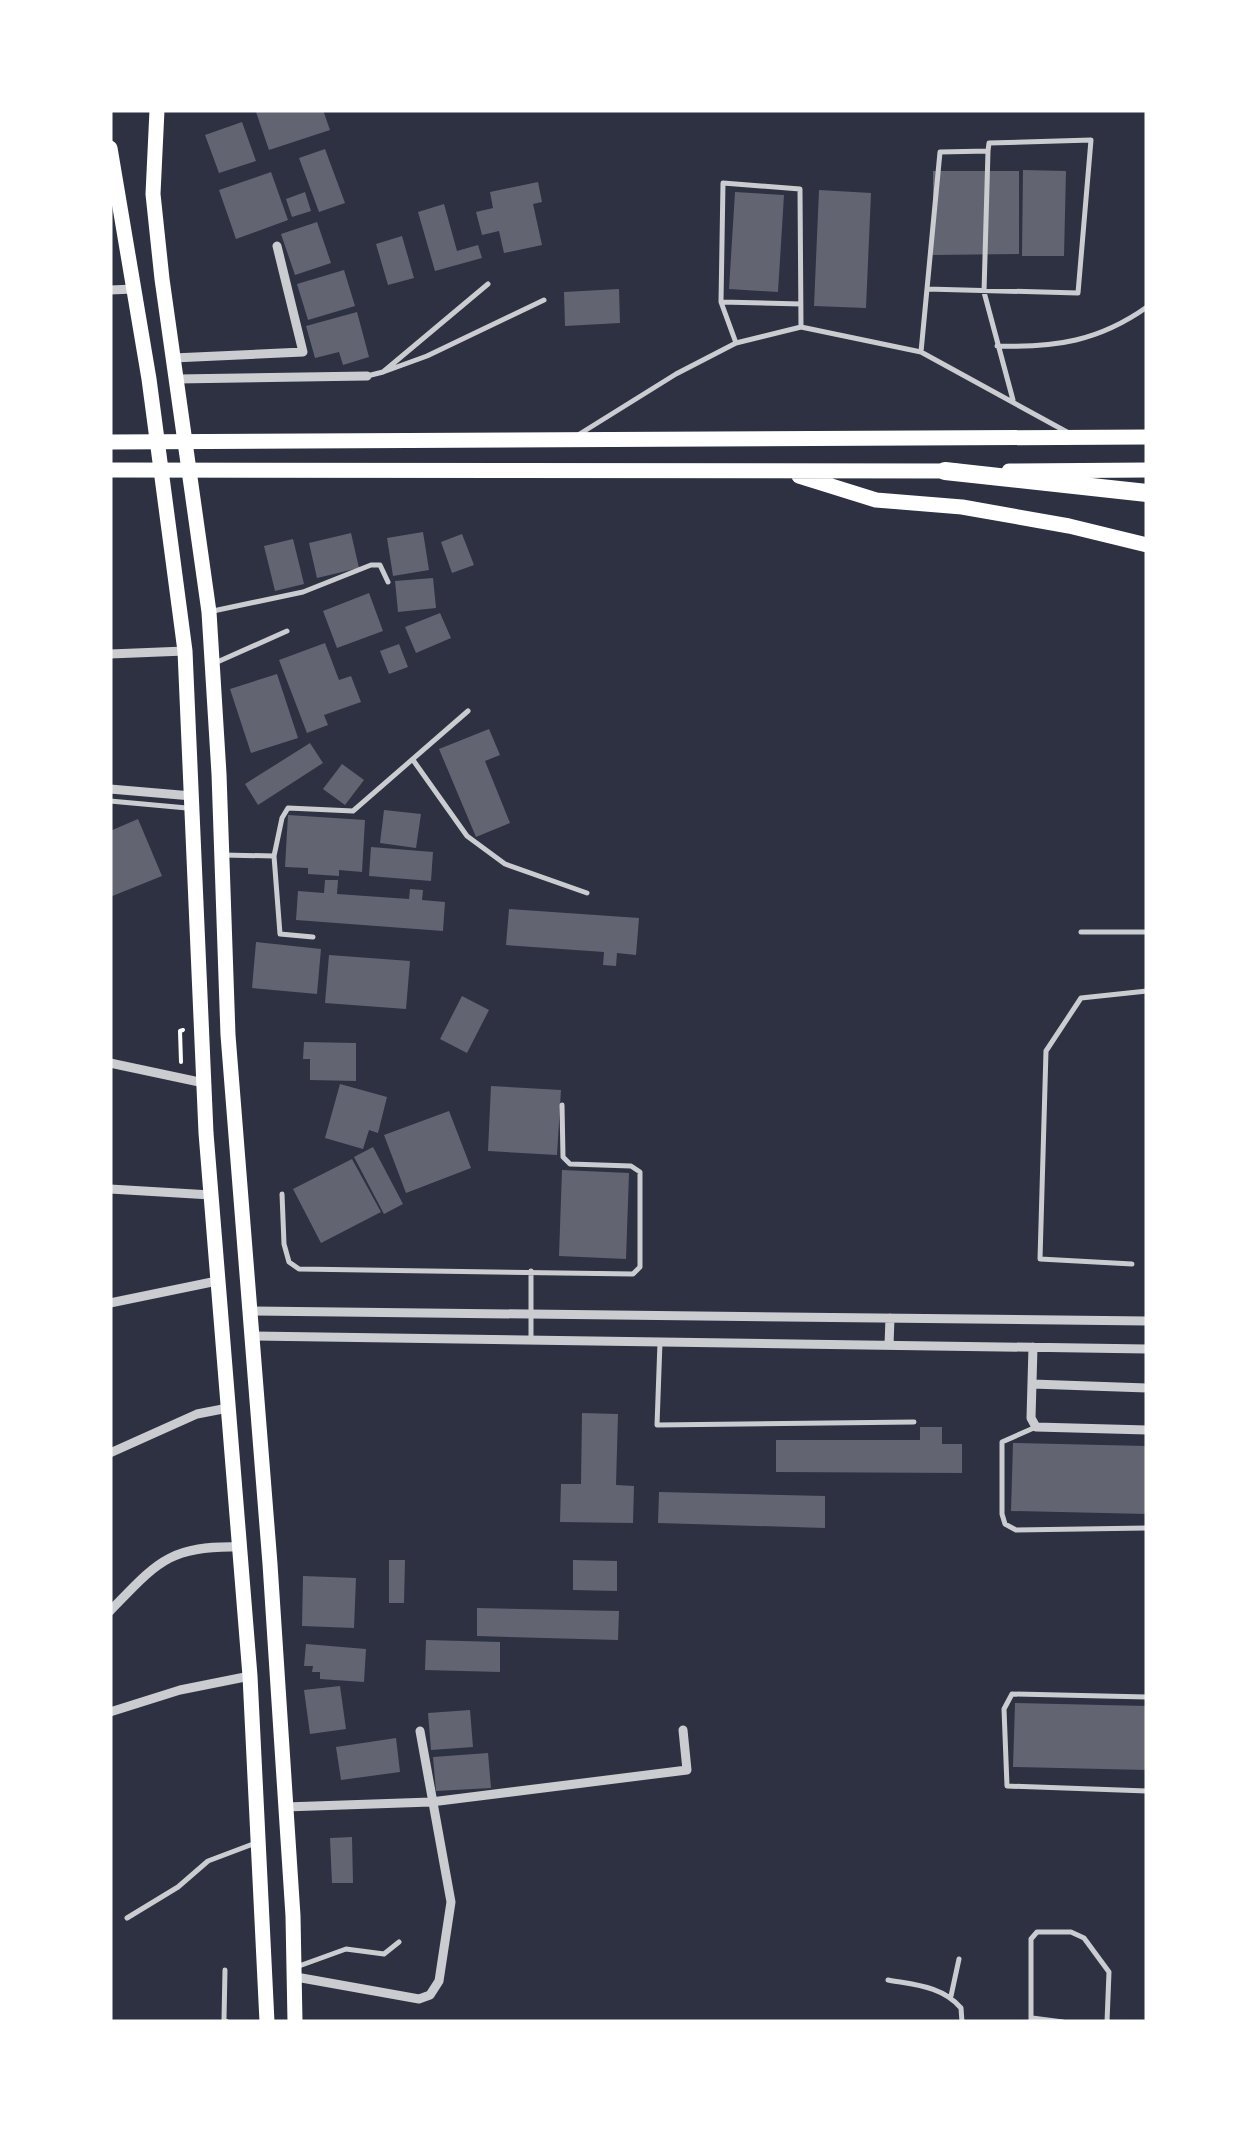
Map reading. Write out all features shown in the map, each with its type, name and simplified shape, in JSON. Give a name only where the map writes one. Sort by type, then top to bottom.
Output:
[{"type":"highway","points":[[945,471],[1147,493]]},
{"type":"main road","points":[[157,110],[153,194],[213,664],[228,1035],[285,1806],[296,1972],[295,2022]]},
{"type":"main road","points":[[110,148],[117,220],[134,289],[184,651],[204,1083],[250,1676],[267,2022]]},
{"type":"main road","points":[[117,442],[1147,437]]},
{"type":"main road","points":[[110,470],[1147,470]]},
{"type":"main road","points":[[782,471],[876,500],[998,514],[1147,545]]},
{"type":"street","points":[[174,358],[302,352],[277,246]]},
{"type":"street","points":[[110,290],[134,289]]},
{"type":"street","points":[[177,380],[368,376]]},
{"type":"street","points":[[110,654],[184,651]]},
{"type":"street","points":[[110,789],[193,803]]},
{"type":"street","points":[[110,1063],[204,1083]]},
{"type":"street","points":[[110,1189],[212,1195]]},
{"type":"street","points":[[110,1303],[217,1281]]},
{"type":"street","points":[[251,1310],[1147,1321]]},
{"type":"street","points":[[889,1345],[890,1318]]},
{"type":"street","points":[[252,1336],[1147,1349]]},
{"type":"street","points":[[1033,1347],[1031,1418],[1036,1427],[1147,1430]]},
{"type":"street","points":[[1032,1384],[1147,1388]]},
{"type":"street","points":[[110,1453],[197,1414],[228,1408]]},
{"type":"street","points":[[110,1611],[138,1579],[180,1552],[239,1546]]},
{"type":"street","points":[[110,1712],[180,1690],[250,1676]]},
{"type":"street","points":[[285,1806],[432,1802],[687,1770],[683,1730]]},
{"type":"street","points":[[296,1972],[419,1999],[430,1995],[439,1981],[451,1902],[420,1731]]},
{"type":"lane","points":[[927,289],[984,292],[1078,292],[1090,140],[988,143],[984,292],[1014,403]]},
{"type":"lane","points":[[922,352],[940,152],[988,151]]},
{"type":"lane","points":[[736,343],[721,302],[723,183],[800,189],[800,327]]},
{"type":"lane","points":[[383,372],[488,284]]},
{"type":"lane","points":[[368,376],[426,356],[544,300]]},
{"type":"lane","points":[[721,302],[801,304]]},
{"type":"lane","points":[[997,346],[1064,344],[1118,328],[1147,307]]},
{"type":"lane","points":[[572,439],[676,374],[736,343],[800,327],[922,352],[1078,437]]},
{"type":"lane","points":[[209,612],[303,592],[372,566],[380,565],[388,582]]},
{"type":"lane","points":[[213,664],[287,631]]},
{"type":"lane","points":[[313,937],[280,934],[274,856],[288,808],[353,810],[468,710]]},
{"type":"lane","points":[[413,760],[468,836],[506,864],[587,893]]},
{"type":"lane","points":[[110,801],[193,803]]},
{"type":"lane","points":[[222,855],[274,856]]},
{"type":"lane","points":[[1081,932],[1147,932]]},
{"type":"lane","points":[[1132,1264],[1040,1259],[1046,1051],[1081,998],[1147,991]]},
{"type":"lane","points":[[282,1194],[284,1244],[290,1262],[300,1268],[632,1274],[640,1268],[640,1172],[631,1166],[570,1164],[563,1157],[562,1105]]},
{"type":"lane","points":[[531,1271],[531,1340]]},
{"type":"lane","points":[[660,1342],[657,1425],[914,1422]]},
{"type":"lane","points":[[1036,1427],[1002,1442],[1005,1524],[1016,1530],[1147,1528]]},
{"type":"lane","points":[[1147,1697],[1012,1694],[1004,1709],[1007,1786],[1147,1790]]},
{"type":"lane","points":[[127,1918],[178,1887],[208,1861],[258,1842]]},
{"type":"lane","points":[[1063,2022],[1031,2020],[1032,1939],[1037,1932],[1071,1932],[1084,1938],[1109,1972],[1107,2022]]},
{"type":"lane","points":[[296,1972],[346,1950],[384,1954],[399,1942]]},
{"type":"lane","points":[[951,1996],[959,1958]]},
{"type":"lane","points":[[225,1970],[227,2022]]},
{"type":"lane","points":[[888,1980],[951,1996],[961,2008],[962,2022]]},
{"type":"path","points":[[180,1030],[182,1062]]},
{"type":"building","points":[[323,110],[330,130],[269,150],[256,112]]},
{"type":"building","points":[[242,122],[256,161],[219,173],[205,135]]},
{"type":"building","points":[[325,149],[345,203],[319,212],[299,158]]},
{"type":"building","points":[[1023,170],[1066,171],[1064,256],[1022,256]]},
{"type":"building","points":[[933,171],[1019,171],[1019,254],[933,255]]},
{"type":"building","points":[[271,172],[288,220],[236,239],[219,190]]},
{"type":"building","points":[[538,182],[542,202],[533,204],[542,245],[504,253],[499,231],[482,235],[476,212],[493,208],[490,192]]},
{"type":"building","points":[[819,190],[871,193],[866,308],[814,306]]},
{"type":"building","points":[[305,192],[311,211],[292,217],[286,199]]},
{"type":"building","points":[[735,192],[784,195],[778,292],[729,289]]},
{"type":"building","points":[[444,204],[457,251],[478,245],[482,258],[435,271],[418,212]]},
{"type":"building","points":[[317,222],[331,263],[295,275],[281,234]]},
{"type":"building","points":[[402,236],[414,278],[388,285],[376,244]]},
{"type":"building","points":[[344,270],[355,306],[308,320],[297,284]]},
{"type":"building","points":[[619,289],[620,323],[565,326],[564,292]]},
{"type":"building","points":[[357,312],[369,357],[343,365],[339,352],[315,358],[306,326]]},
{"type":"building","points":[[423,532],[429,570],[393,576],[387,538]]},
{"type":"building","points":[[351,533],[359,568],[317,578],[309,543]]},
{"type":"building","points":[[462,534],[474,565],[452,573],[441,542]]},
{"type":"building","points":[[293,539],[304,584],[275,591],[264,546]]},
{"type":"building","points":[[433,578],[436,608],[398,612],[395,581]]},
{"type":"building","points":[[369,593],[383,631],[337,648],[323,611]]},
{"type":"building","points":[[440,613],[451,638],[416,653],[405,627]]},
{"type":"building","points":[[325,643],[339,680],[351,676],[361,702],[324,715],[328,725],[307,733],[279,660]]},
{"type":"building","points":[[399,644],[408,667],[389,674],[380,651]]},
{"type":"building","points":[[277,674],[298,738],[251,753],[230,689]]},
{"type":"building","points":[[489,729],[500,755],[485,761],[510,823],[476,837],[439,749]]},
{"type":"building","points":[[310,743],[323,763],[258,805],[245,784]]},
{"type":"building","points":[[342,764],[364,780],[345,805],[323,789]]},
{"type":"building","points":[[384,810],[421,814],[416,848],[380,843]]},
{"type":"building","points":[[288,815],[365,820],[362,872],[339,870],[339,876],[308,874],[308,868],[285,867]]},
{"type":"building","points":[[138,819],[162,876],[110,897],[110,831]]},
{"type":"building","points":[[371,847],[433,852],[431,881],[369,876]]},
{"type":"building","points":[[325,880],[338,880],[337,894],[409,899],[410,889],[423,890],[422,900],[445,902],[443,931],[296,920],[298,891],[324,893]]},
{"type":"building","points":[[509,909],[639,918],[636,955],[617,953],[616,966],[603,965],[604,952],[506,945]]},
{"type":"building","points":[[256,942],[321,949],[317,994],[252,988]]},
{"type":"building","points":[[329,955],[410,961],[406,1009],[325,1003]]},
{"type":"building","points":[[462,996],[489,1010],[467,1053],[440,1039]]},
{"type":"building","points":[[304,1042],[356,1043],[356,1081],[310,1080],[310,1059],[303,1059]]},
{"type":"building","points":[[340,1084],[387,1097],[378,1133],[369,1130],[363,1149],[325,1138]]},
{"type":"building","points":[[491,1086],[561,1090],[557,1155],[488,1151]]},
{"type":"building","points":[[449,1111],[471,1168],[406,1193],[384,1135]]},
{"type":"building","points":[[373,1147],[403,1204],[384,1214],[354,1157]]},
{"type":"building","points":[[352,1159],[381,1212],[321,1243],[293,1189]]},
{"type":"building","points":[[562,1170],[629,1173],[626,1259],[559,1256]]},
{"type":"building","points":[[582,1413],[618,1414],[616,1485],[634,1486],[633,1523],[560,1522],[561,1484],[581,1484]]},
{"type":"building","points":[[920,1427],[942,1427],[942,1444],[962,1444],[962,1473],[776,1472],[776,1440],[920,1440]]},
{"type":"building","points":[[1013,1443],[1147,1446],[1147,1514],[1011,1511]]},
{"type":"building","points":[[659,1492],[825,1496],[825,1528],[658,1523]]},
{"type":"building","points":[[389,1560],[405,1560],[404,1603],[389,1603]]},
{"type":"building","points":[[573,1560],[617,1561],[617,1591],[573,1590]]},
{"type":"building","points":[[303,1576],[356,1578],[354,1628],[302,1626]]},
{"type":"building","points":[[477,1608],[619,1611],[618,1640],[477,1636]]},
{"type":"building","points":[[426,1640],[500,1642],[500,1672],[425,1670]]},
{"type":"building","points":[[306,1644],[366,1649],[364,1682],[320,1679],[320,1672],[312,1672],[313,1666],[304,1666]]},
{"type":"building","points":[[340,1686],[346,1729],[310,1734],[304,1690]]},
{"type":"building","points":[[1015,1703],[1147,1706],[1147,1770],[1013,1767]]},
{"type":"building","points":[[470,1710],[473,1747],[431,1750],[428,1713]]},
{"type":"building","points":[[396,1738],[400,1772],[341,1780],[336,1747]]},
{"type":"building","points":[[488,1753],[491,1788],[436,1791],[433,1757]]},
{"type":"building","points":[[352,1837],[353,1883],[332,1883],[330,1838]]}]
